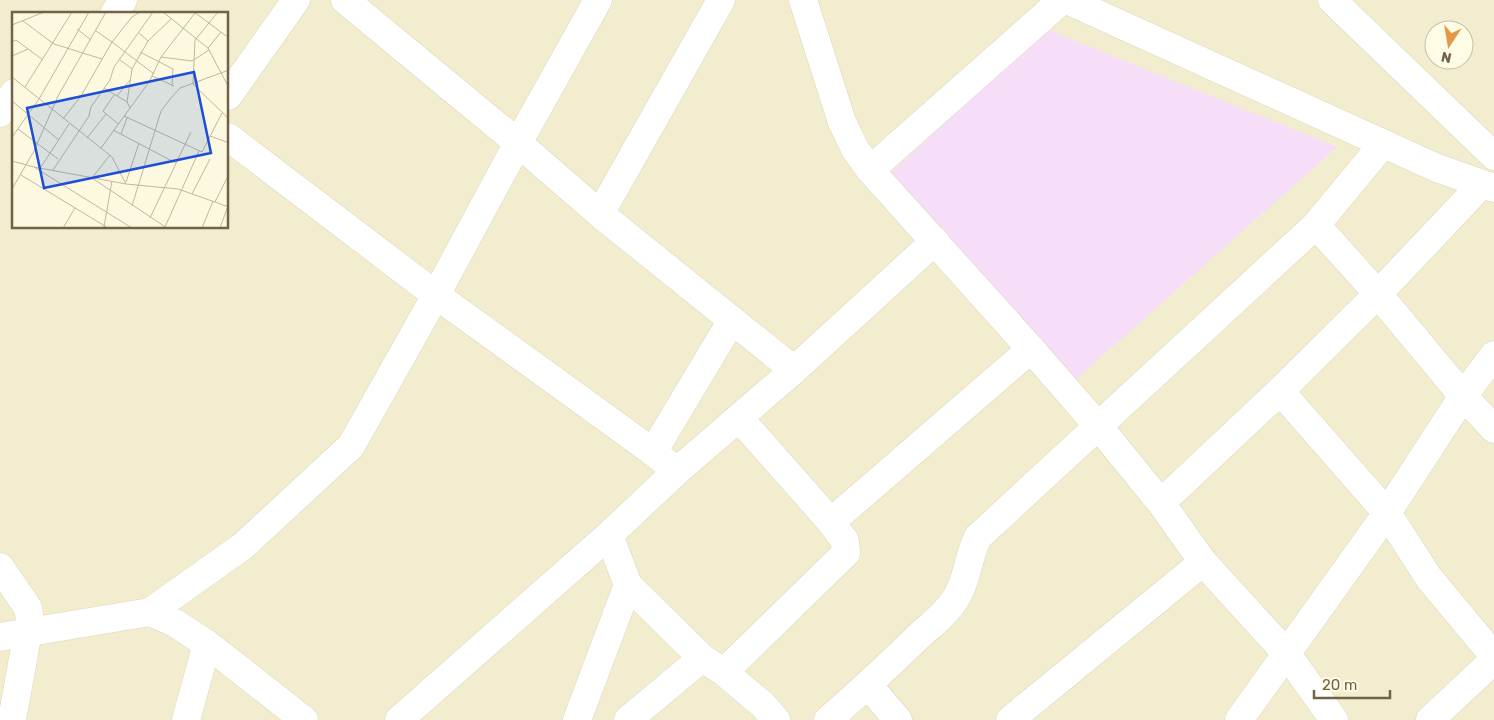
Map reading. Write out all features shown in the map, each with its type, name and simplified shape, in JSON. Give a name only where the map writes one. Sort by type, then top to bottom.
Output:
[{"type":"street","points":[[115,12],[123,0]]},
{"type":"street","points":[[229,95],[296,0]]},
{"type":"street","points":[[345,0],[518,143],[600,214],[794,370]]},
{"type":"street","points":[[0,637],[150,612],[243,546],[351,446],[598,0]]},
{"type":"street","points":[[600,214],[722,0]]},
{"type":"street","points":[[803,0],[842,122],[855,149],[870,170],[1031,349],[1098,427],[1161,502],[1203,562],[1286,653],[1334,720]]},
{"type":"street","points":[[870,170],[1062,0]]},
{"type":"street","points":[[1067,0],[1437,168],[1488,186],[1280,391],[1161,502]]},
{"type":"street","points":[[1332,0],[1494,156]]},
{"type":"street","points":[[0,113],[12,97]]},
{"type":"street","points":[[229,138],[436,295],[677,471]]},
{"type":"street","points":[[828,720],[868,685],[942,615],[956,599],[963,584],[972,548],[978,537],[1316,224],[1383,144]]},
{"type":"street","points":[[1316,224],[1378,294],[1463,396],[1494,429]]},
{"type":"street","points":[[399,720],[609,534],[677,471],[794,370],[935,241]]},
{"type":"street","points":[[653,452],[732,320]]},
{"type":"street","points":[[831,522],[1031,349]]},
{"type":"street","points":[[1239,720],[1387,513],[1463,396],[1494,355]]},
{"type":"street","points":[[1280,391],[1387,513],[1429,578],[1494,656]]},
{"type":"street","points":[[628,720],[713,665],[846,553],[845,541],[831,522],[739,418]]},
{"type":"street","points":[[609,534],[628,584],[713,665],[763,706],[776,720]]},
{"type":"street","points":[[1010,720],[1203,562]]},
{"type":"street","points":[[0,567],[28,608],[30,620],[12,720]]},
{"type":"street","points":[[577,720],[628,584]]},
{"type":"street","points":[[150,612],[175,623],[207,644],[304,720]]},
{"type":"street","points":[[186,720],[207,644]]},
{"type":"street","points":[[1430,720],[1494,660]]},
{"type":"street","points":[[868,685],[898,720]]},
{"type":"shaded area","points":[[0,0],[1494,0],[1494,720],[0,720]]},
{"type":"shaded area","points":[[1046,29],[1337,147],[1072,383],[886,177]]}]
